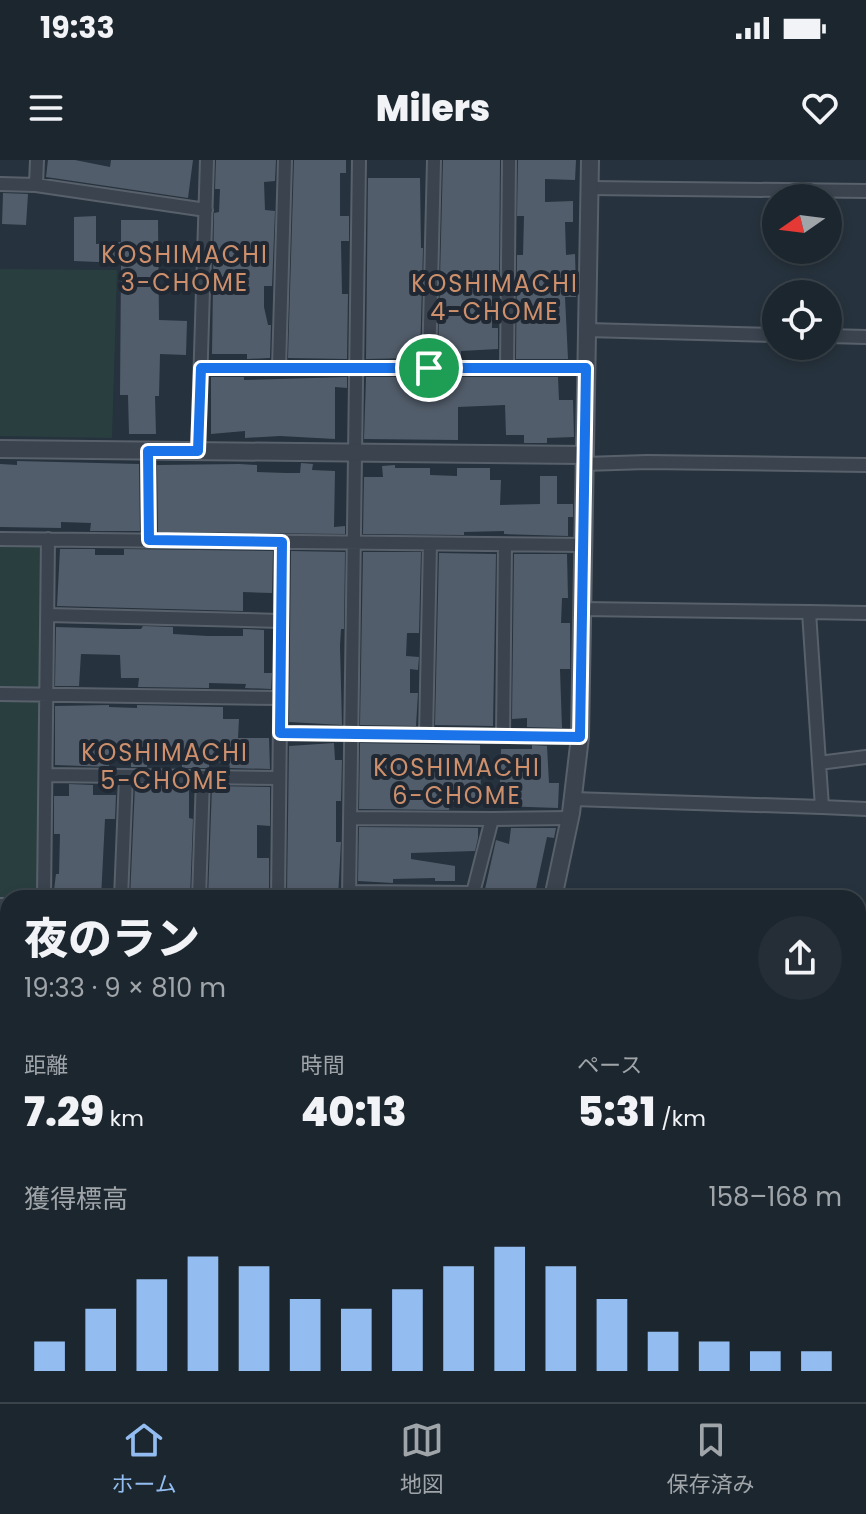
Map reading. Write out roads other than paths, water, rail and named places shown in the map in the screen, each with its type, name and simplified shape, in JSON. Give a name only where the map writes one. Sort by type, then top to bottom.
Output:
[{"type":"street","points":[[36,185],[37,160]]},
{"type":"street","points":[[198,451],[207,160]]},
{"type":"street","points":[[279,368],[285,160]]},
{"type":"street","points":[[349,890],[359,160]]},
{"type":"street","points":[[429,368],[434,160]]},
{"type":"street","points":[[507,368],[509,160]]},
{"type":"street","points":[[555,890],[570,818],[580,737],[590,160]]},
{"type":"street","points":[[0,184],[36,185],[206,210]]},
{"type":"street","points":[[589,188],[866,191]]},
{"type":"street","points":[[587,330],[762,335]]},
{"type":"street","points":[[842,336],[866,337]]},
{"type":"street","points":[[201,368],[586,368]]},
{"type":"street","points":[[0,449],[355,453],[866,465]]},
{"type":"street","points":[[148,451],[149,540]]},
{"type":"street","points":[[0,539],[583,545]]},
{"type":"street","points":[[44,890],[48,539]]},
{"type":"street","points":[[278,890],[282,542]]},
{"type":"street","points":[[426,735],[430,544]]},
{"type":"street","points":[[503,736],[505,545]]},
{"type":"street","points":[[582,609],[866,613]]},
{"type":"street","points":[[809,612],[822,807]]},
{"type":"street","points":[[48,615],[281,621]]},
{"type":"street","points":[[0,694],[280,698]]},
{"type":"street","points":[[280,733],[580,737]]},
{"type":"street","points":[[819,763],[866,757]]},
{"type":"street","points":[[46,775],[279,778]]},
{"type":"street","points":[[121,890],[126,776]]},
{"type":"street","points":[[199,890],[203,777]]},
{"type":"street","points":[[573,799],[866,809]]},
{"type":"street","points":[[350,818],[570,818]]},
{"type":"street","points":[[474,890],[492,819]]},
{"type":"district","name":"KOSHIMACHI 3-CHOME","points":[[185,269]]},
{"type":"district","name":"KOSHIMACHI 4-CHOME","points":[[495,298]]},
{"type":"district","name":"KOSHIMACHI 5-CHOME","points":[[165,767]]},
{"type":"district","name":"KOSHIMACHI 6-CHOME","points":[[457,782]]}]
